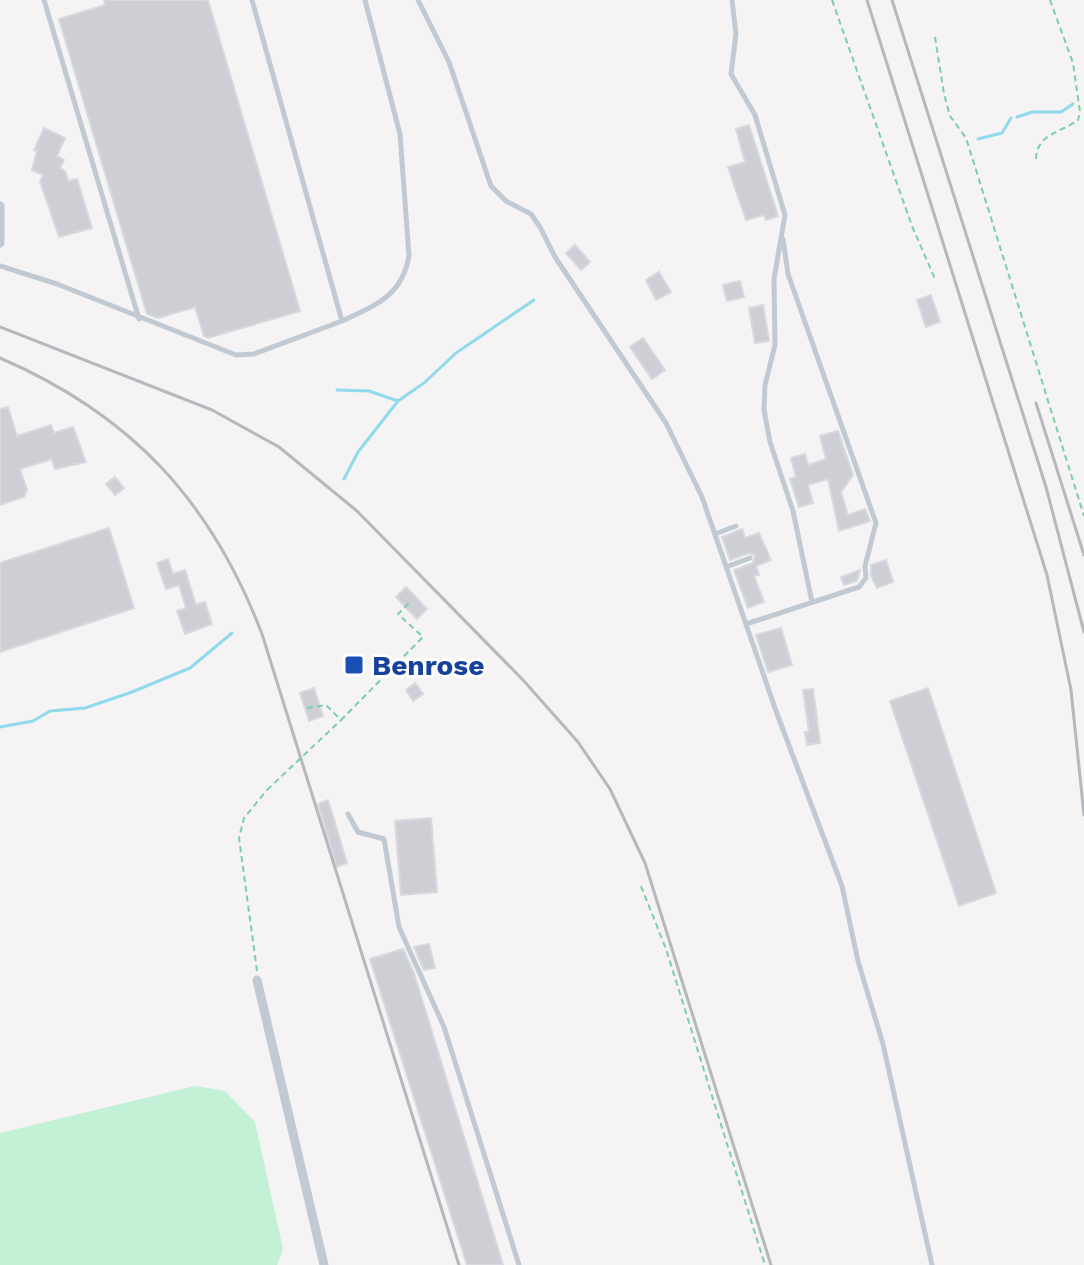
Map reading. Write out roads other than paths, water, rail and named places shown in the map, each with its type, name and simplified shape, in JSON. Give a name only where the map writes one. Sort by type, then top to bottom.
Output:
[{"type":"street","points":[[0,206],[0,243]]},
{"type":"street","points":[[257,980],[324,1265]]},
{"type":"lane","points":[[44,0],[139,319]]},
{"type":"lane","points":[[252,0],[342,321]]},
{"type":"lane","points":[[0,266],[57,284],[236,355],[254,354],[342,321],[387,300],[406,275],[409,256],[400,134],[365,0]]},
{"type":"lane","points":[[418,0],[449,62],[491,186],[506,201],[531,214],[555,257],[580,290],[680,447],[715,534],[842,886],[858,961],[886,1055],[932,1265]]},
{"type":"lane","points":[[732,0],[736,34],[731,74],[755,115],[785,215],[774,279],[775,345],[765,385],[764,410],[770,442],[793,511],[812,602]]},
{"type":"lane","points":[[746,624],[863,584],[876,523],[788,274],[782,230]]},
{"type":"lane","points":[[715,534],[736,526]]},
{"type":"lane","points":[[726,567],[750,558]]},
{"type":"lane","points":[[348,814],[358,832],[384,839],[399,927],[444,1027],[519,1265]]},
{"type":"waterway","points":[[1017,117],[1032,112],[1061,112],[1073,104]]},
{"type":"waterway","points":[[978,139],[1002,133],[1011,118]]},
{"type":"waterway","points":[[344,479],[358,452],[398,401],[424,383],[456,353],[534,300]]},
{"type":"waterway","points":[[337,390],[369,391],[398,401]]},
{"type":"waterway","points":[[0,727],[33,721],[50,711],[85,708],[132,692],[190,668],[232,633]]},
{"type":"railway","points":[[867,0],[1047,575],[1071,690],[1084,815]]},
{"type":"railway","points":[[892,0],[1046,487],[1084,632]]},
{"type":"railway","points":[[0,327],[212,410],[279,447],[357,511],[523,680],[578,742],[610,789],[645,863],[771,1265]]},
{"type":"railway","points":[[0,358],[89,406],[127,435],[191,503],[242,586],[262,634],[459,1265]]},
{"type":"railway","points":[[1036,403],[1084,555]]},
{"type":"place","name":"Benrose","points":[[354,665]]}]
